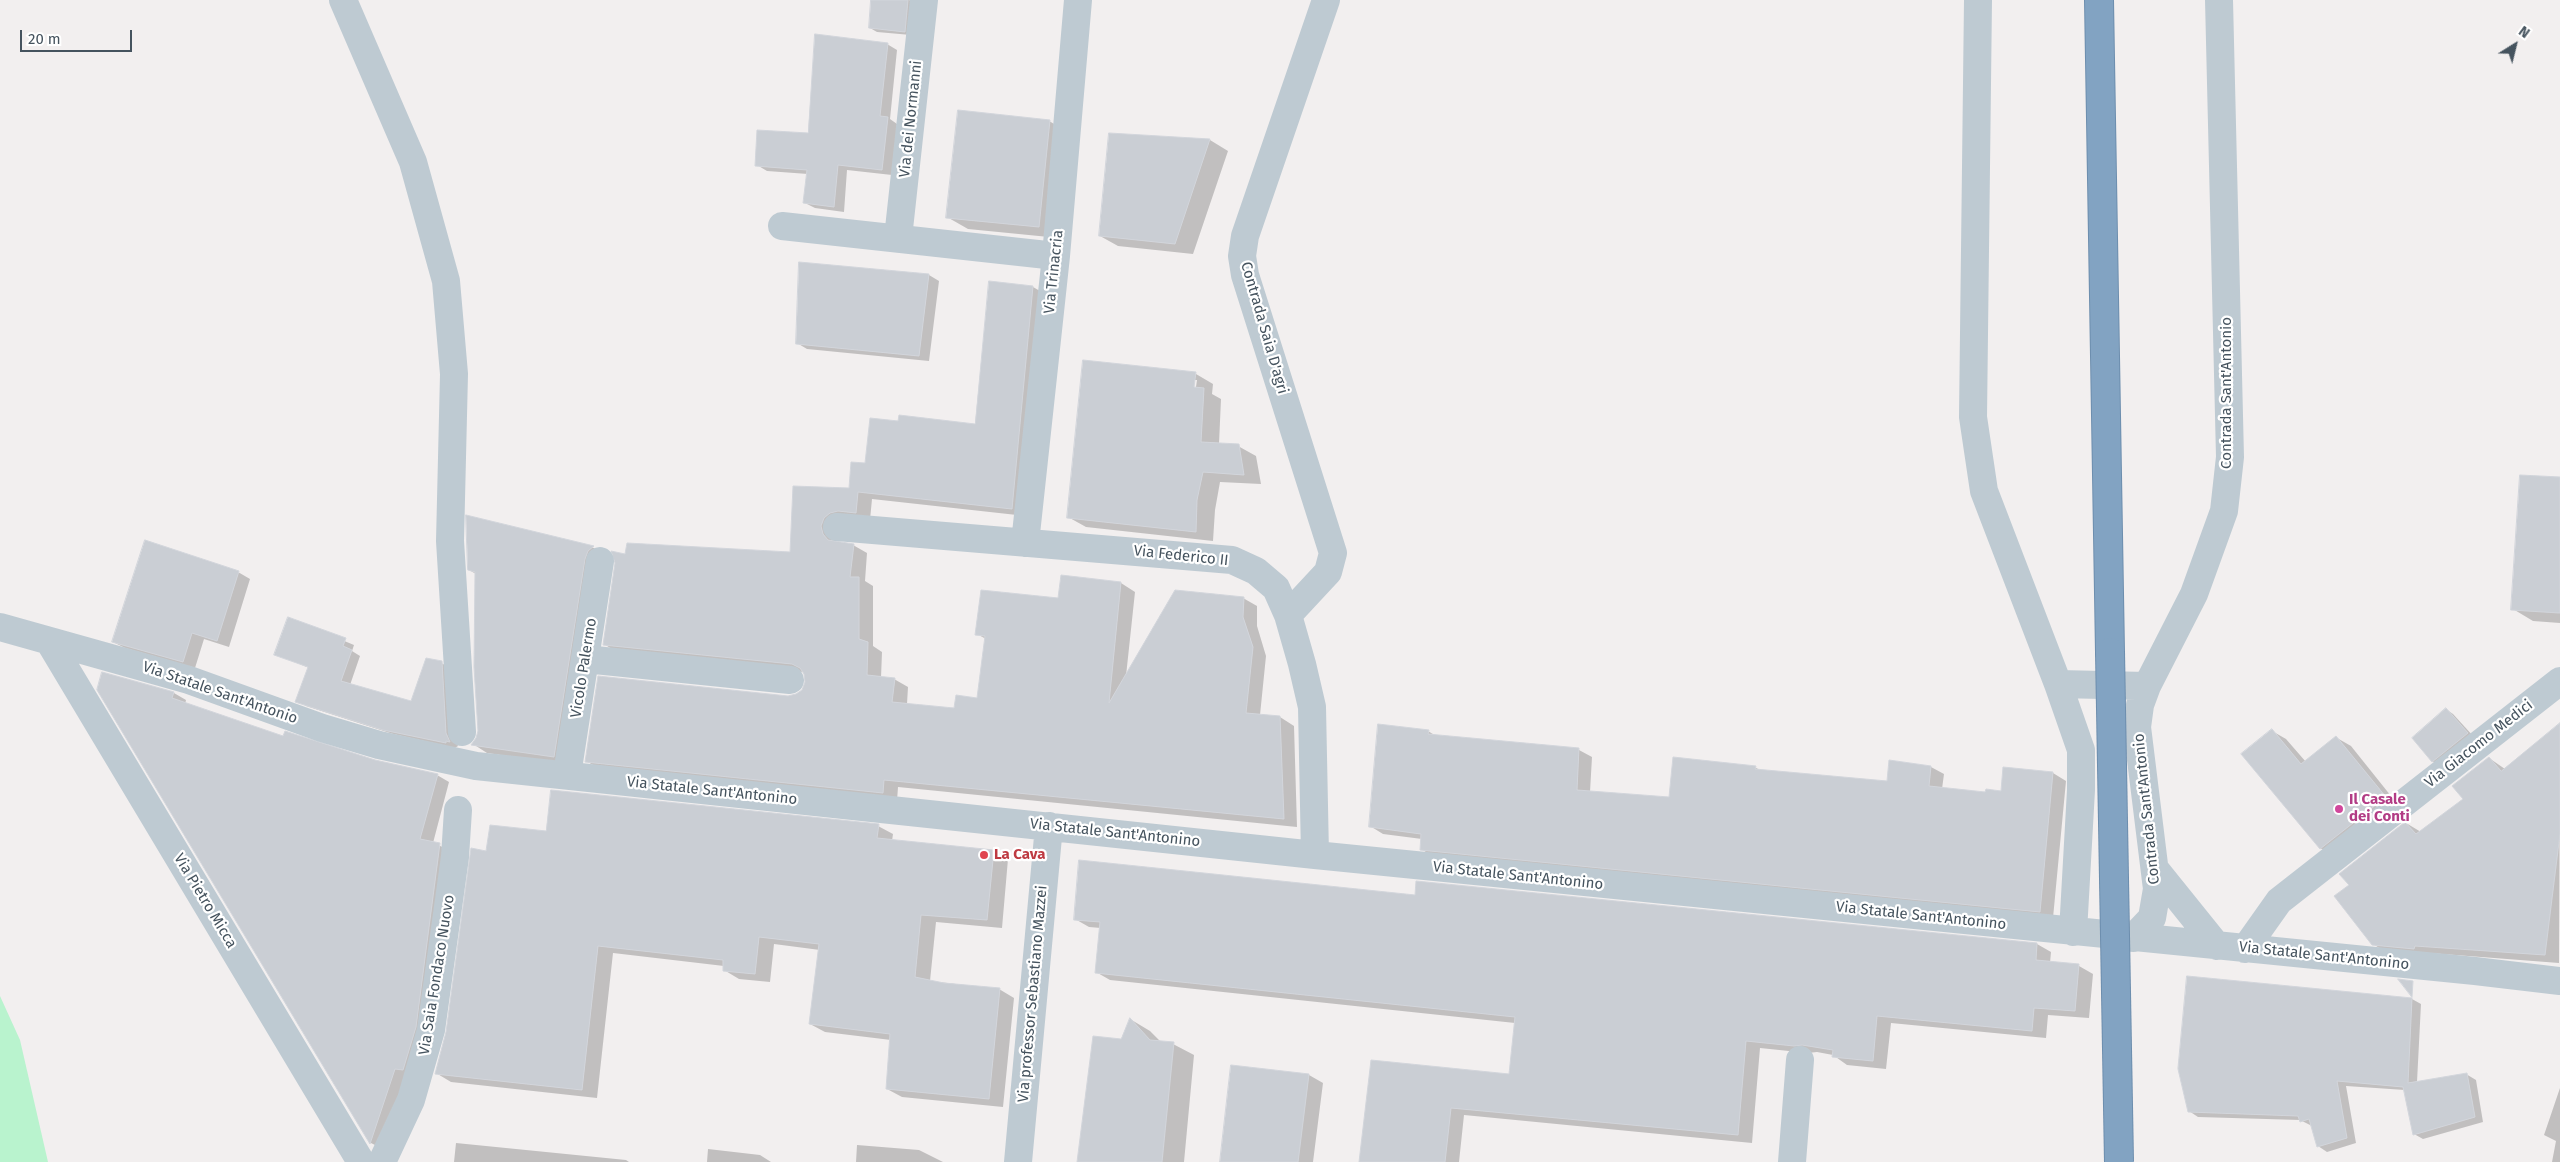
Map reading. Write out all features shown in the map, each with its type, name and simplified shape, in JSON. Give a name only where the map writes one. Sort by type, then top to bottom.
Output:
[{"type":"highway","points":[[2099,0],[2119,1162]]},
{"type":"street","points":[[343,0],[413,162],[446,281],[454,374],[450,541],[462,732]]},
{"type":"street","name":"Via dei Normanni","points":[[898,238],[924,0]]},
{"type":"street","name":"Via Trinacria","points":[[1025,543],[1056,256],[1078,0]]},
{"type":"street","name":"Contrada Saia D'agri","points":[[1288,615],[1328,572],[1333,553],[1245,276],[1242,256],[1245,236],[1326,0]]},
{"type":"street","points":[[1978,0],[1973,417],[1984,491],[2058,684],[2081,750],[2081,790],[2073,932]]},
{"type":"street","name":"Contrada Sant'Antonio","points":[[2133,938],[2152,918],[2157,889],[2137,727],[2140,705],[2147,686],[2194,594],[2224,511],[2230,457],[2219,0]]},
{"type":"street","points":[[782,226],[1056,256]]},
{"type":"street","name":"Via Federico II","points":[[837,527],[1232,560],[1256,571],[1276,588],[1288,615],[1312,707],[1315,855]]},
{"type":"street","name":"Vicolo Palermo","points":[[568,776],[600,560]]},
{"type":"street","name":"Via Statale Sant'Antonio","points":[[0,627],[189,680],[322,728],[439,760],[476,766]]},
{"type":"street","name":"Via Pietro Micca","points":[[49,641],[361,1162]]},
{"type":"street","points":[[585,659],[790,680]]},
{"type":"street","name":"Via Giacomo Medici","points":[[2245,948],[2279,901],[2560,681]]},
{"type":"street","points":[[2058,684],[2147,686]]},
{"type":"street","name":"Via Statale Sant'Antonino","points":[[476,766],[1315,855],[2524,976],[2560,982]]},
{"type":"street","name":"Via Saia Fondaco Nuovo","points":[[382,1162],[411,1100],[431,1030],[454,857],[458,810]]},
{"type":"street","name":"Via professor Sebastiano Mazzei","points":[[1018,1162],[1049,826]]},
{"type":"street","points":[[2155,869],[2217,946]]},
{"type":"street","points":[[1792,1162],[1800,1060]]},
{"type":"green space","points":[[0,996],[20,1040],[48,1162],[0,1162]]},
{"type":"building","points":[[871,0],[908,0],[905,32],[869,28]]},
{"type":"building","points":[[815,34],[888,43],[880,116],[888,117],[882,170],[838,165],[834,207],[803,203],[807,170],[755,166],[757,130],[808,133]]},
{"type":"building","points":[[958,110],[1050,120],[1039,227],[946,218]]},
{"type":"building","points":[[1109,133],[1210,139],[1175,244],[1099,236]]},
{"type":"building","points":[[799,262],[929,274],[919,356],[796,344]]},
{"type":"building","points":[[989,281],[1033,286],[1012,509],[858,492],[856,513],[838,511],[830,513],[824,518],[821,526],[823,534],[828,540],[854,544],[850,577],[859,577],[859,639],[868,642],[867,675],[895,678],[892,702],[954,708],[956,695],[977,698],[985,636],[975,635],[981,590],[1058,598],[1061,575],[1121,582],[1109,703],[1175,590],[1244,597],[1243,617],[1253,647],[1246,713],[1280,716],[1284,819],[884,780],[883,793],[585,762],[598,676],[788,696],[802,690],[805,682],[804,674],[800,668],[792,664],[603,645],[615,563],[611,551],[625,554],[627,543],[790,552],[793,486],[849,488],[851,462],[865,463],[870,418],[898,421],[899,415],[975,424]]},
{"type":"building","points":[[1083,360],[1196,372],[1194,387],[1204,388],[1201,442],[1239,444],[1244,475],[1203,472],[1197,500],[1196,532],[1067,518]]},
{"type":"building","points":[[2520,475],[2560,477],[2560,613],[2511,610]]},
{"type":"building","points":[[466,515],[594,546],[588,551],[585,559],[554,757],[471,745],[478,731],[474,667],[475,572],[468,570]]},
{"type":"building","points":[[145,540],[239,571],[217,641],[192,633],[183,662],[112,642]]},
{"type":"building","points":[[288,617],[346,638],[343,646],[352,650],[341,681],[411,701],[426,658],[442,661],[446,733],[450,742],[446,741],[446,743],[383,730],[295,702],[308,667],[274,655]]},
{"type":"building","points":[[102,672],[174,692],[172,698],[283,736],[285,731],[375,760],[438,774],[420,839],[440,843],[416,1027],[403,1070],[395,1069],[370,1144],[97,690]]},
{"type":"building","points":[[2446,708],[2468,733],[2432,762],[2412,738]]},
{"type":"building","points":[[2560,723],[2560,834],[2545,955],[2415,946],[2414,949],[2372,945],[2334,896],[2349,885],[2339,874],[2405,822],[2416,834],[2463,799],[2452,786],[2489,757],[2501,771]]},
{"type":"building","points":[[1378,724],[1429,730],[1428,734],[1579,748],[1577,790],[1669,797],[1673,757],[1756,766],[1755,769],[1887,781],[1889,760],[1931,766],[1929,786],[1985,792],[1986,789],[2001,791],[2003,767],[2053,772],[2040,912],[1420,850],[1421,834],[1369,827]]},
{"type":"building","points":[[2272,729],[2301,764],[2336,736],[2386,797],[2320,849],[2241,754]]},
{"type":"building","points":[[551,790],[879,824],[877,838],[994,850],[987,920],[921,915],[915,977],[944,983],[1000,988],[989,1099],[886,1089],[890,1034],[809,1024],[819,944],[759,937],[755,974],[723,971],[723,960],[598,946],[582,1090],[435,1074],[446,1032],[471,848],[486,851],[490,825],[546,831]]},
{"type":"building","points":[[1079,860],[1415,895],[1416,881],[2037,943],[2036,960],[2079,964],[2075,1011],[2034,1008],[2032,1031],[1877,1016],[1873,1061],[1832,1057],[1833,1050],[1802,1045],[1794,1046],[1746,1041],[1738,1135],[1451,1108],[1445,1162],[1359,1162],[1371,1060],[1509,1074],[1515,1017],[1095,973],[1100,922],[1074,920]]},
{"type":"building","points":[[2187,976],[2412,998],[2408,1083],[2467,1073],[2475,1117],[2413,1135],[2403,1087],[2337,1081],[2347,1138],[2317,1147],[2309,1119],[2300,1122],[2298,1116],[2188,1112],[2178,1069]]},
{"type":"building","points":[[2398,979],[2413,981],[2412,997]]},
{"type":"building","points":[[1130,1018],[1150,1040],[1174,1042],[1162,1162],[1077,1162],[1093,1036],[1121,1039]]},
{"type":"building","points":[[1231,1065],[1309,1074],[1298,1162],[1220,1162]]},
{"type":"place","name":"Il Casale dei Conti","points":[[2339,809]]},
{"type":"place","name":"La Cava","points":[[984,855]]}]
